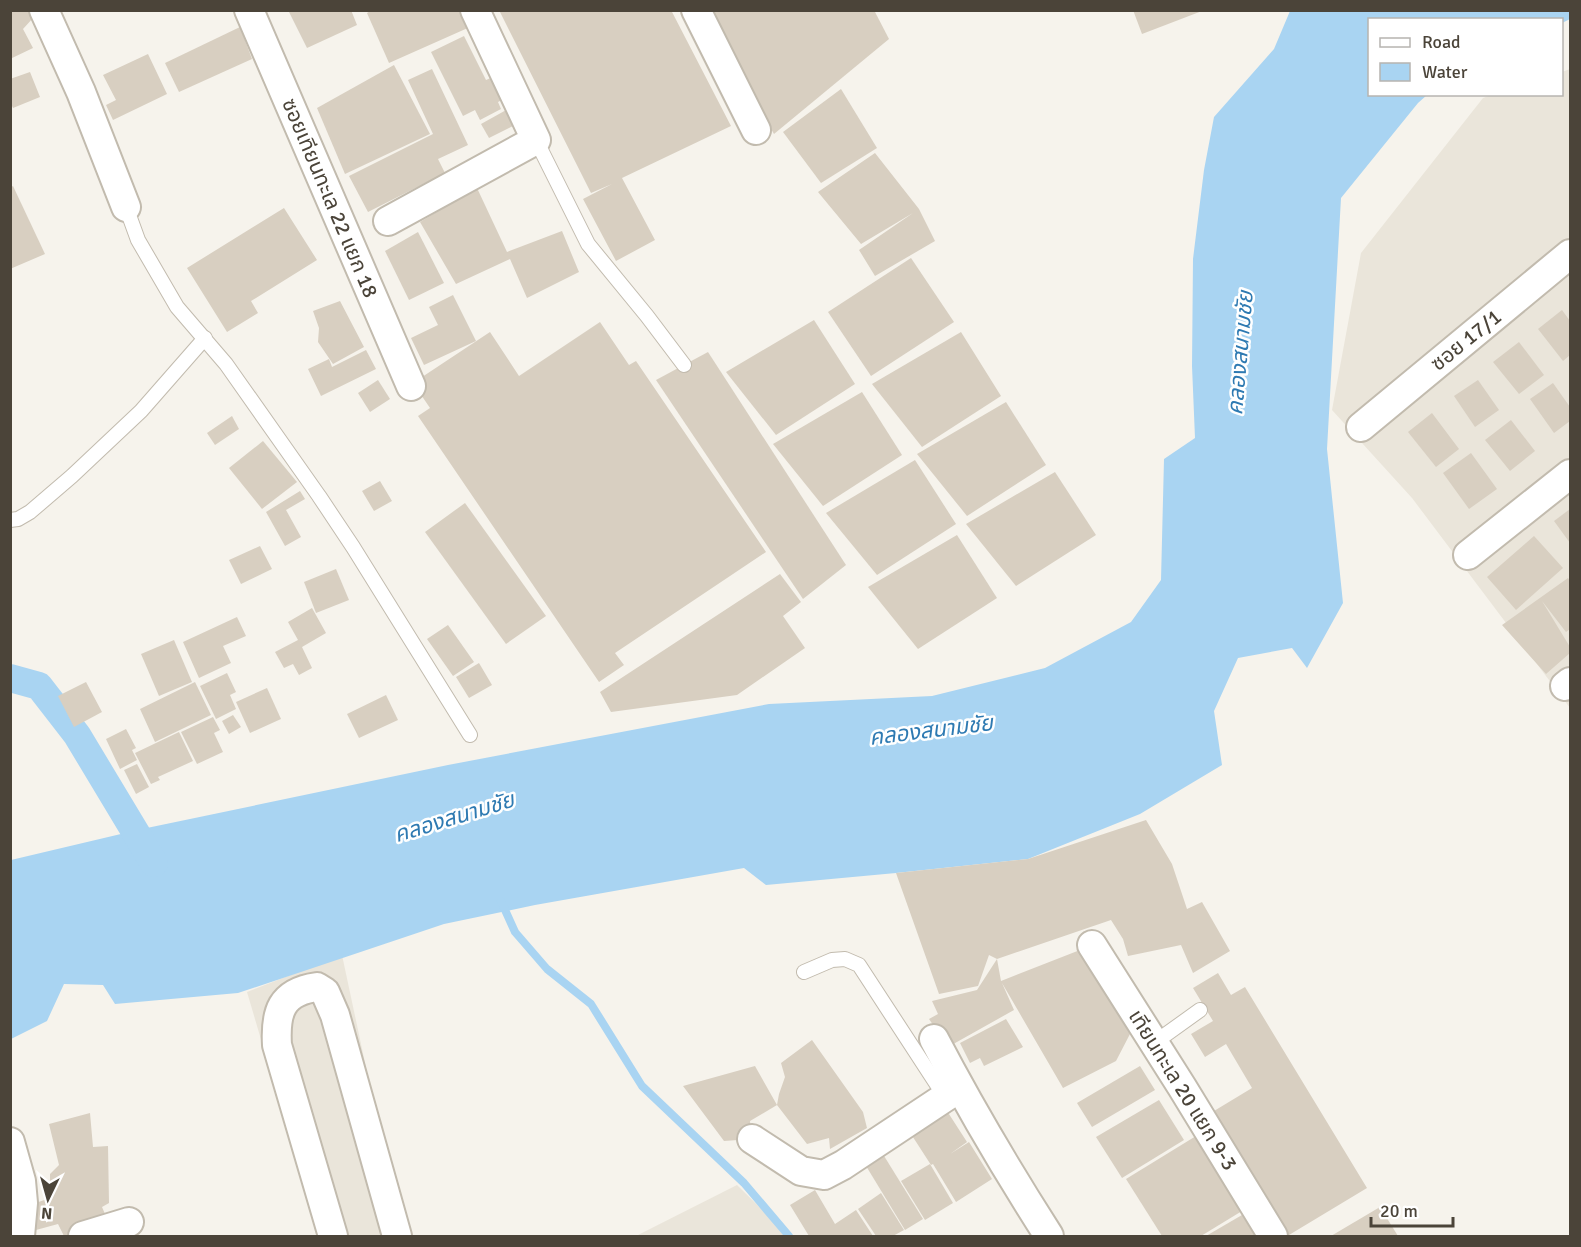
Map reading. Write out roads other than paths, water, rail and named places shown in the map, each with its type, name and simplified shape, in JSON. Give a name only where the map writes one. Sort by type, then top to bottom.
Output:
[{"type":"street","points":[[44,10],[81,92],[126,207]]},
{"type":"street","name":"ซอยเทียนทะเล 22 แยก 18","points":[[249,10],[411,386]]},
{"type":"street","points":[[388,221],[536,140],[475,10]]},
{"type":"street","points":[[696,10],[756,130]]},
{"type":"street","name":"ซอย 17/1","points":[[1361,427],[1570,254]]},
{"type":"street","points":[[1468,555],[1570,474]]},
{"type":"street","name":"เทียนทะเล 20 แยก 9-3","points":[[1092,945],[1273,1236]]},
{"type":"street","points":[[333,1236],[277,1045],[278,1016],[288,997],[306,988],[317,987],[325,992],[336,1015],[397,1236]]},
{"type":"street","points":[[934,1039],[952,1092],[1049,1236]]},
{"type":"street","points":[[752,1139],[801,1171],[824,1175],[843,1165],[952,1092]]},
{"type":"street","points":[[10,1142],[21,1181],[23,1203],[20,1236]]},
{"type":"street","points":[[82,1236],[129,1222]]},
{"type":"lane","points":[[536,140],[588,244],[684,365]]},
{"type":"lane","points":[[126,207],[138,240],[177,307],[226,364],[319,496],[470,735]]},
{"type":"lane","points":[[10,520],[18,519],[30,512],[72,476],[141,411],[204,338]]},
{"type":"lane","points":[[804,972],[832,960],[845,959],[858,965],[952,1092]]},
{"type":"lane","points":[[1154,1043],[1200,1010]]},
{"type":"water","name":"คลองสนามชัย","points":[[1290,11],[1570,11],[1570,19],[1563,22],[1563,18],[1368,18],[1368,96],[1426,96],[1341,198],[1327,449],[1343,603],[1307,668],[1292,648],[1238,658],[1214,711],[1222,765],[1140,814],[1028,859],[766,885],[744,868],[535,905],[444,924],[238,993],[115,1004],[103,985],[64,984],[47,1021],[11,1039],[11,860],[142,829],[448,765],[769,704],[932,696],[1045,668],[1131,622],[1161,580],[1164,459],[1195,438],[1192,366],[1193,259],[1204,170],[1214,117],[1274,49]]},
{"type":"waterway","points":[[10,678],[39,686],[77,735],[154,863]]},
{"type":"waterway","points":[[501,901],[515,932],[547,969],[591,1004],[642,1086],[744,1183],[789,1236]]}]
